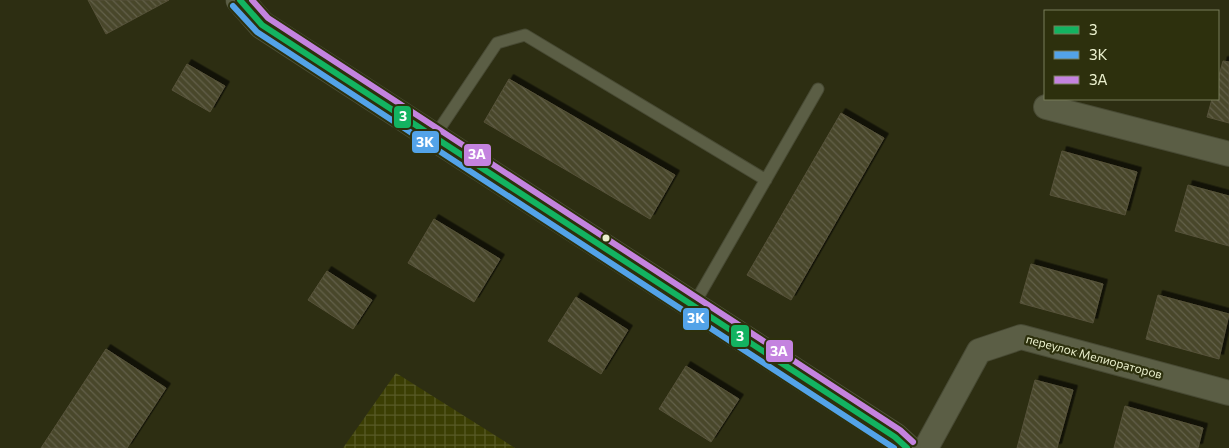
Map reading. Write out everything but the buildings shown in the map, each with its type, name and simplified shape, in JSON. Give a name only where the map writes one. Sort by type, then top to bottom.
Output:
[{"type":"street","points":[[244,1],[262,25],[895,437],[907,448]]},
{"type":"street","points":[[1046,107],[1229,154]]},
{"type":"street","name":"переулок Мелиораторов","points":[[926,448],[979,351],[1020,337],[1229,393]]},
{"type":"lane","points":[[434,137],[497,43],[525,35],[766,180]]},
{"type":"lane","points":[[693,306],[818,89]]},
{"type":"shaded area","points":[[396,373],[515,448],[343,448]]},
{"type":"transit line","name":"3","points":[[240,0],[262,25],[895,437],[907,448]]},
{"type":"transit line","name":"3А","points":[[252,0],[268,18],[900,430],[913,442]]},
{"type":"transit line","name":"3К","points":[[233,6],[257,32],[894,448]]}]
